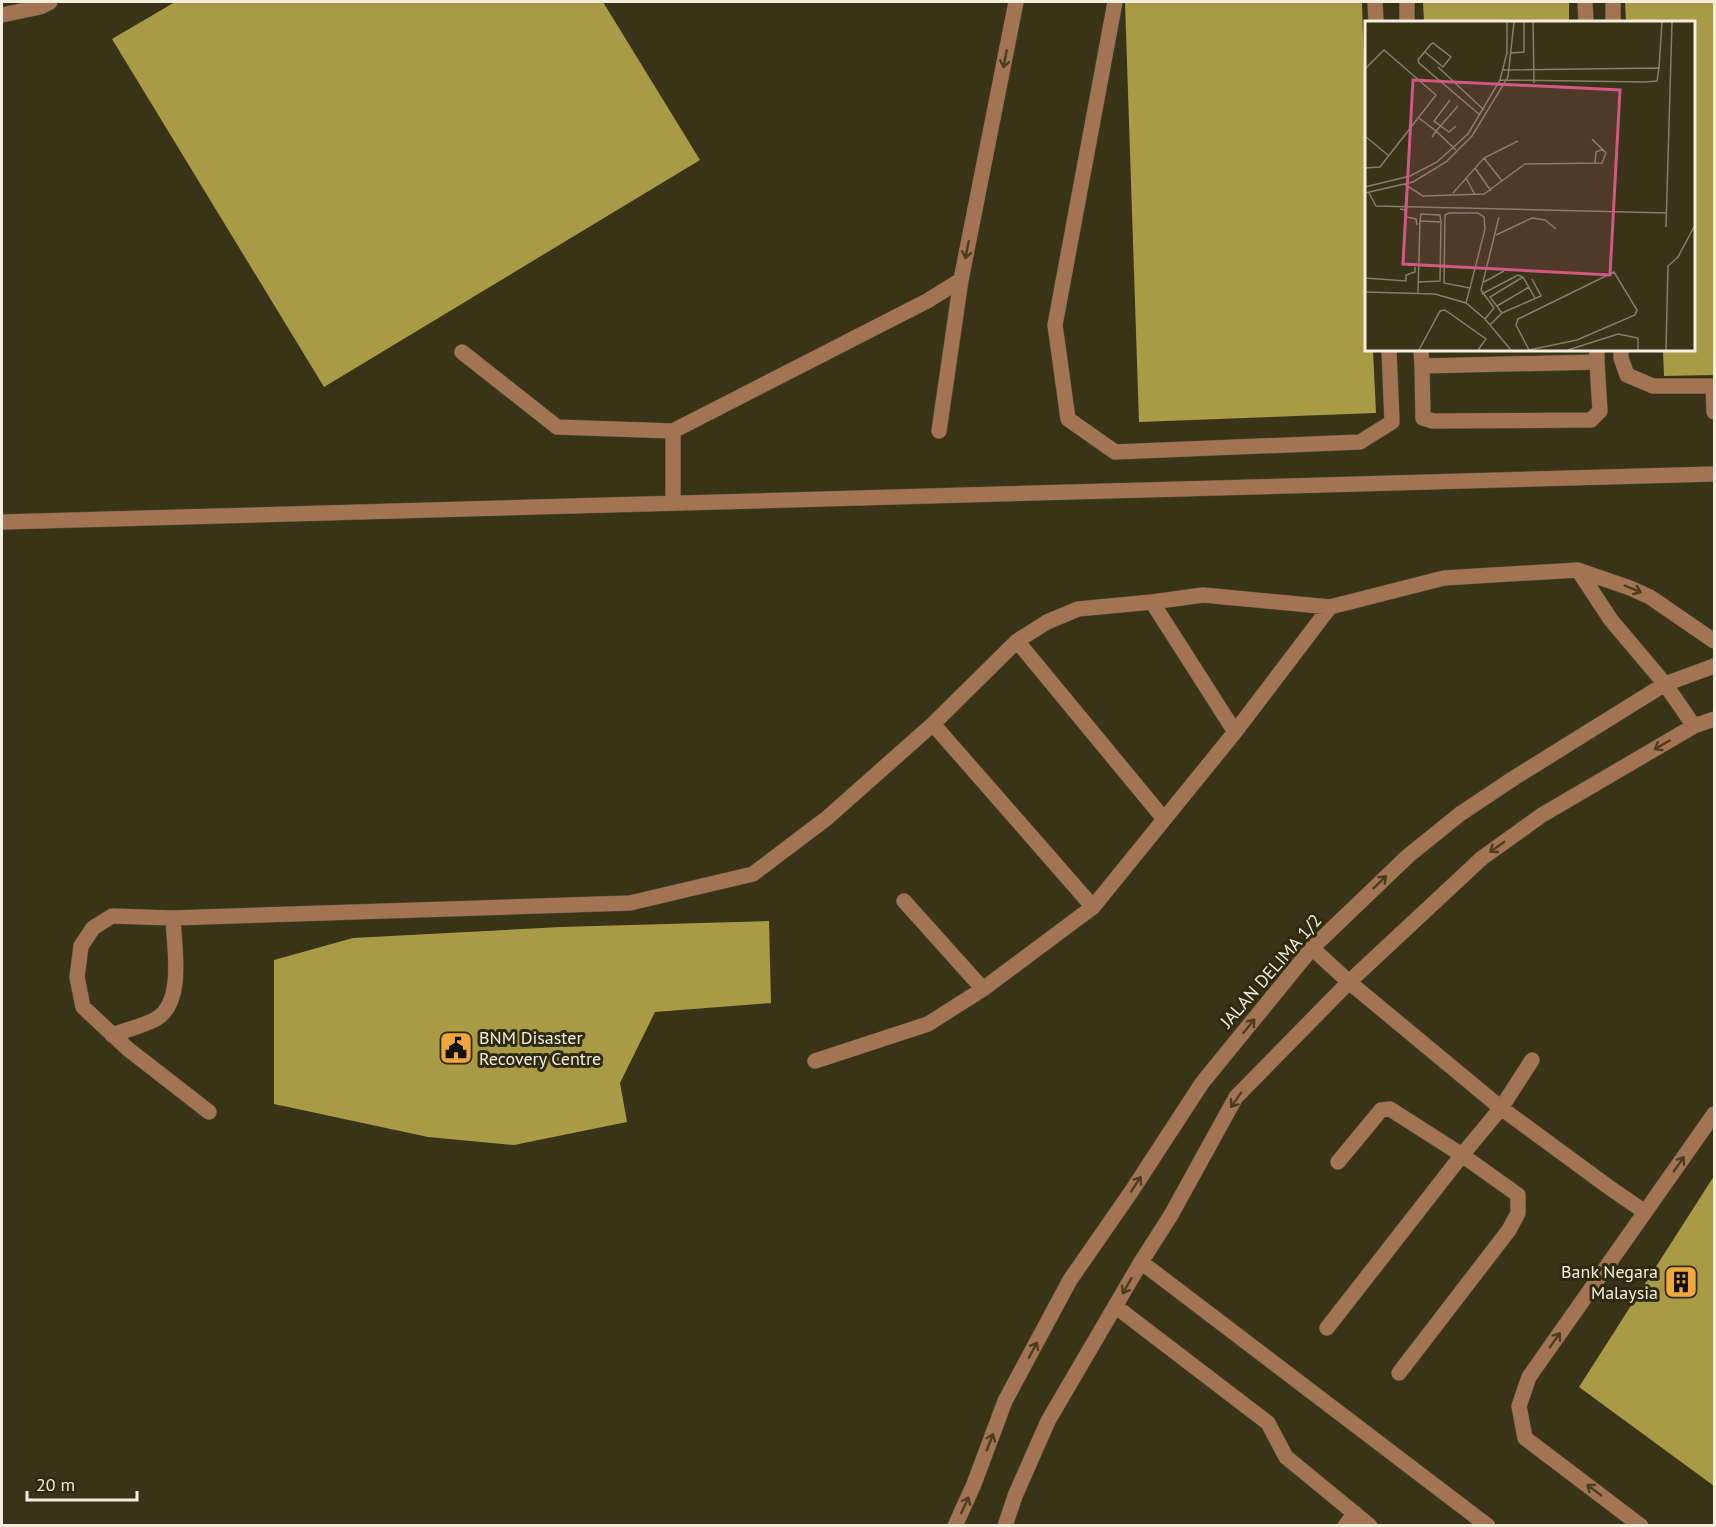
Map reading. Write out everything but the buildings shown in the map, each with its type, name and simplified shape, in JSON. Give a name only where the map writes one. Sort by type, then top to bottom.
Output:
[{"type":"street","points":[[2,15],[40,7],[50,2]]},
{"type":"street","points":[[939,431],[961,280],[1017,2]]},
{"type":"street","points":[[1115,2],[1055,325],[1068,419],[1115,452],[1360,442],[1392,422],[1389,351]]},
{"type":"street","points":[[1375,2],[1376,21]]},
{"type":"street","points":[[1407,2],[1407,21]]},
{"type":"street","points":[[1585,2],[1586,21]]},
{"type":"street","points":[[1613,2],[1613,21]]},
{"type":"street","points":[[462,352],[557,427],[673,431],[927,301],[961,280]]},
{"type":"street","points":[[1421,351],[1423,417],[1433,421],[1591,420],[1600,411],[1597,356],[1422,366]]},
{"type":"street","points":[[1621,351],[1626,375],[1653,386],[1713,386],[1714,412]]},
{"type":"street","points":[[673,431],[673,503]]},
{"type":"street","points":[[2,522],[1714,474]]},
{"type":"street","points":[[1578,570],[1611,620],[1665,684],[1694,726]]},
{"type":"street","points":[[209,1112],[128,1049],[83,1007],[77,977],[81,946],[93,928],[112,916],[173,918],[630,903],[753,874],[827,818],[933,724],[1017,641],[1047,622],[1078,609],[1203,595],[1330,608],[1444,578],[1578,570],[1650,597],[1714,641]]},
{"type":"street","points":[[1152,602],[1235,732]]},
{"type":"street","points":[[815,1062],[928,1023],[983,988],[1093,907],[1235,732],[1330,608]]},
{"type":"street","points":[[1017,641],[1164,819]]},
{"type":"street","name":"JALAN DELIMA 1/2","points":[[955,1526],[974,1484],[1005,1401],[1070,1280],[1202,1083],[1312,948],[1408,856],[1460,814],[1665,684],[1714,666]]},
{"type":"street","points":[[1005,1526],[1015,1496],[1048,1421],[1171,1215],[1236,1098],[1349,982],[1482,858],[1542,815],[1694,726],[1714,719]]},
{"type":"street","points":[[933,724],[1093,907]]},
{"type":"street","points":[[904,901],[983,988]]},
{"type":"street","points":[[112,1035],[157,1019],[169,1007],[176,984],[173,918]]},
{"type":"street","points":[[1312,948],[1349,982],[1501,1108],[1646,1212]]},
{"type":"street","points":[[1328,1328],[1501,1108],[1532,1060]]},
{"type":"street","points":[[1338,1162],[1381,1110],[1390,1109],[1462,1155],[1518,1195],[1518,1213],[1509,1230],[1399,1373]]},
{"type":"street","points":[[1641,1526],[1525,1438],[1520,1406],[1529,1377],[1714,1114]]},
{"type":"street","points":[[1141,1262],[1488,1526]]},
{"type":"street","points":[[1115,1306],[1268,1423],[1286,1456],[1370,1526]]},
{"type":"street","points":[[1345,1526],[1355,1513]]},
{"type":"place","name":"BNM Disaster Recovery Centre","points":[[456,1048]]},
{"type":"place","name":"Bank Negara Malaysia","points":[[1681,1282]]}]
